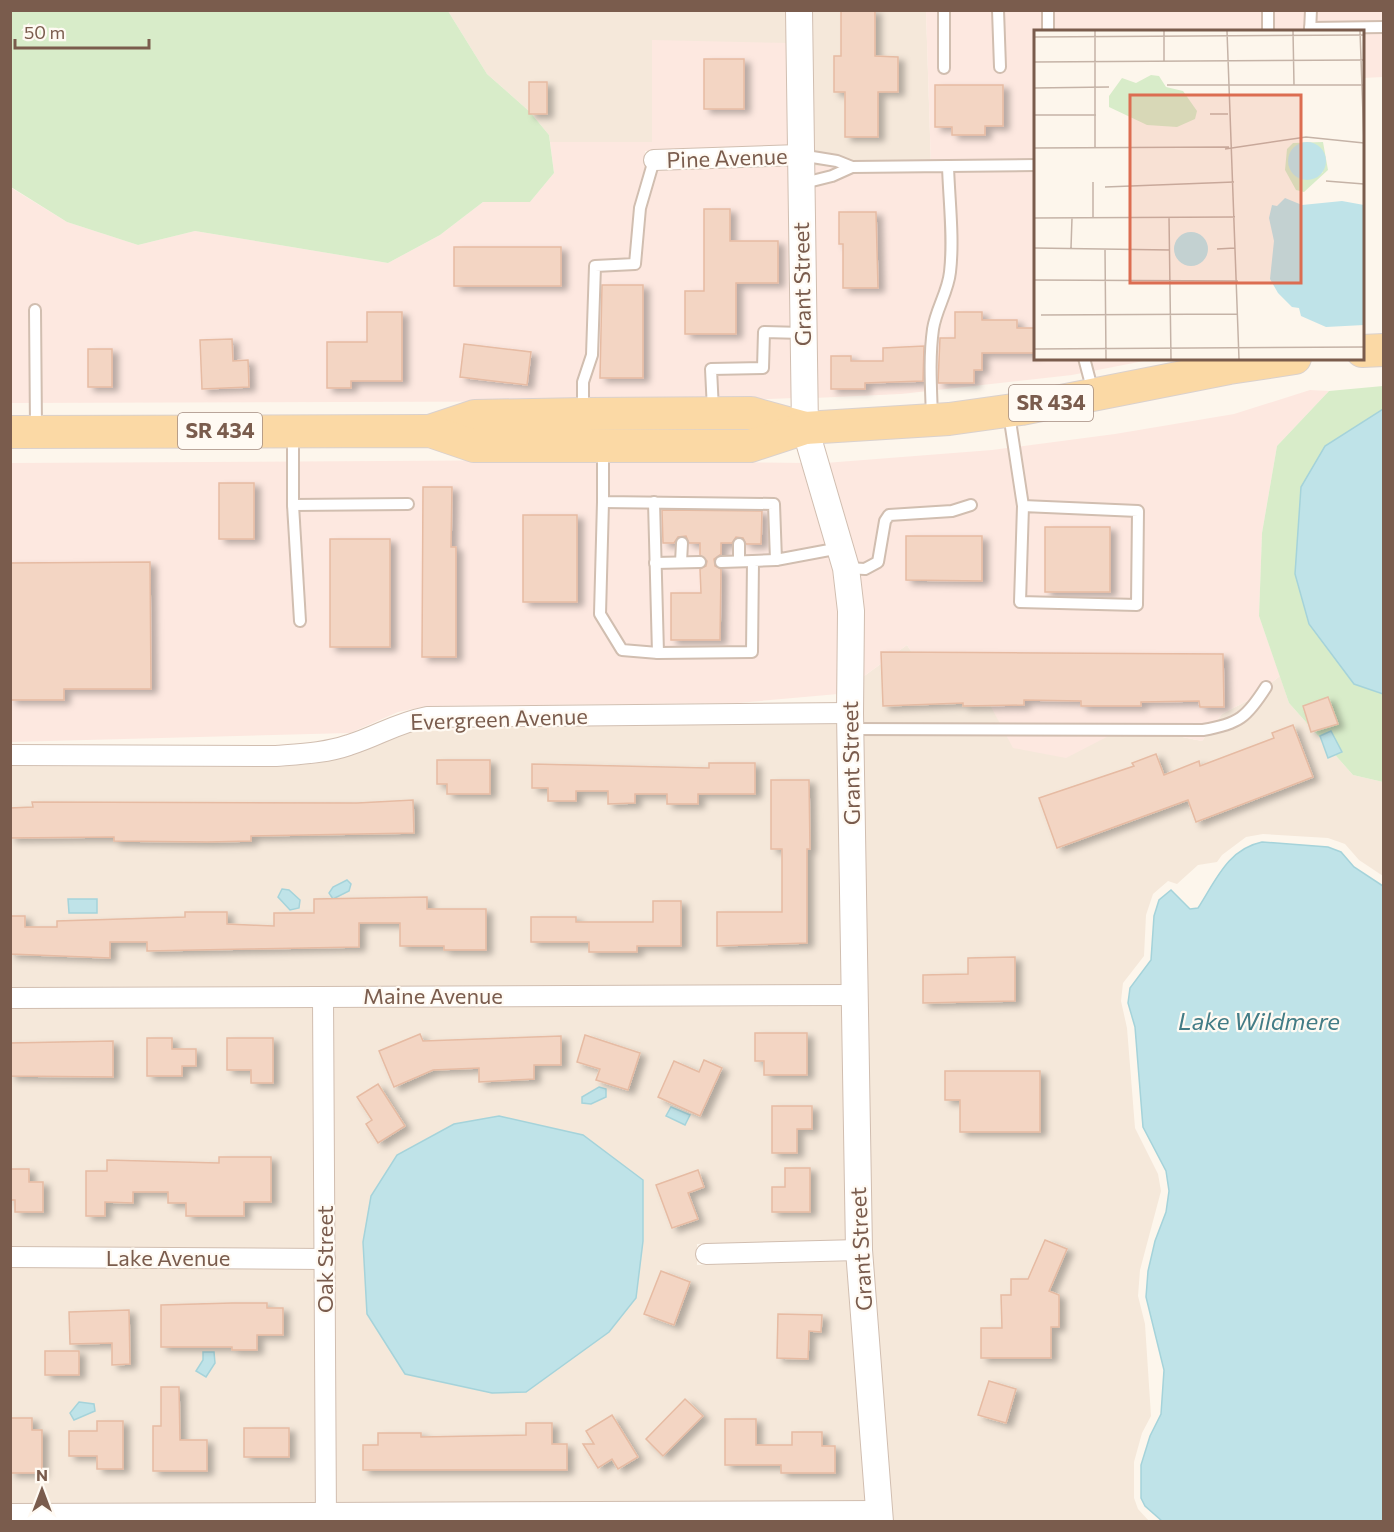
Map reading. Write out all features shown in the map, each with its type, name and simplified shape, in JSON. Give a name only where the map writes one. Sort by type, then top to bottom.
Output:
[{"type":"main road","points":[[1364,351],[1383,350]]},
{"type":"main road","name":"SR 434","points":[[430,431],[474,447],[750,446],[805,428],[932,420],[1008,411],[1284,360]]},
{"type":"main road","name":"SR 434","points":[[23,432],[430,431],[475,416],[751,413],[805,428]]},
{"type":"street","name":"Grant Street","points":[[799,10],[799,155],[805,428],[843,558],[851,611],[850,721],[859,1250],[880,1516]]},
{"type":"street","name":"Pine Avenue","points":[[654,160],[799,155]]},
{"type":"street","name":"Evergreen Avenue","points":[[10,755],[276,756],[317,753],[350,745],[401,722],[428,717],[850,721]]},
{"type":"street","name":"Maine Avenue","points":[[10,998],[855,995]]},
{"type":"street","name":"Oak Street","points":[[323,997],[326,1517]]},
{"type":"street","points":[[706,1254],[859,1250]]},
{"type":"street","name":"Lake Avenue","points":[[10,1257],[325,1259]]},
{"type":"street","points":[[10,1514],[326,1517],[880,1516]]},
{"type":"lane","points":[[944,10],[945,68]]},
{"type":"lane","points":[[998,10],[999,67]]},
{"type":"lane","points":[[1048,10],[1048,30]]},
{"type":"lane","points":[[1268,10],[1268,30]]},
{"type":"lane","points":[[1311,10],[1310,30],[1383,27]]},
{"type":"lane","points":[[799,155],[837,161],[852,167],[1034,165]]},
{"type":"lane","points":[[583,414],[582,382],[592,355],[595,266],[635,264],[640,208],[654,160]]},
{"type":"lane","points":[[932,420],[930,363],[933,330],[938,307],[947,289],[950,270],[948,166]]},
{"type":"lane","points":[[800,184],[832,176],[852,167]]},
{"type":"lane","points":[[23,432],[34,310]]},
{"type":"lane","points":[[713,414],[711,369],[763,368],[764,332],[803,333]]},
{"type":"lane","points":[[1084,360],[1094,395]]},
{"type":"lane","points":[[1008,411],[1023,506],[1020,602],[1137,604],[1138,511],[1023,506]]},
{"type":"lane","points":[[293,431],[292,505],[300,621]]},
{"type":"lane","points":[[603,446],[600,614],[622,650],[658,653],[752,652],[753,561]]},
{"type":"lane","points":[[603,502],[654,502],[683,506],[740,507],[774,504],[776,560]]},
{"type":"lane","points":[[654,502],[658,653]]},
{"type":"lane","points":[[292,505],[408,504]]},
{"type":"lane","points":[[721,562],[843,558],[865,569],[879,562],[885,521],[889,515],[952,511],[971,505]]},
{"type":"lane","points":[[681,562],[682,543]]},
{"type":"lane","points":[[739,544],[739,561]]},
{"type":"lane","points":[[655,563],[700,562]]},
{"type":"lane","points":[[850,721],[1203,730],[1239,721],[1251,711],[1266,687]]},
{"type":"shaded area","points":[[448,11],[790,11],[790,43],[652,142],[550,142],[549,135],[530,112],[487,74]]},
{"type":"shaded area","points":[[808,11],[926,11],[931,166],[809,166]]},
{"type":"shaded area","points":[[926,11],[1383,11],[1383,77],[1364,78],[1364,30],[1034,30],[1034,360],[1149,360],[1072,375],[901,394],[814,398],[809,166],[931,166]]},
{"type":"shaded area","points":[[652,40],[790,43],[790,145],[645,151],[646,171],[790,166],[795,398],[719,401],[11,403],[10,187],[67,222],[138,245],[195,231],[388,263],[440,235],[483,202],[530,202],[554,173],[550,142],[652,142]]},
{"type":"shaded area","points":[[1310,390],[1329,391],[1277,446],[1262,533],[1259,616],[1280,676],[1249,700],[1222,714],[1202,741],[1128,726],[1066,758],[1013,748],[982,690],[946,705],[907,645],[860,679],[825,463],[992,450],[1115,434],[1234,414]]},
{"type":"shaded area","points":[[578,460],[806,463],[837,571],[842,612],[838,694],[738,703],[427,706],[398,712],[350,733],[11,742],[10,463]]},
{"type":"shaded area","points":[[907,645],[946,705],[982,690],[1128,726],[1202,741],[1222,714],[1249,700],[1280,676],[1289,703],[1353,775],[1383,782],[1383,876],[1359,860],[1345,844],[1328,838],[1263,834],[1246,837],[1222,855],[1217,862],[1198,865],[1177,884],[1168,881],[1153,894],[1146,915],[1144,956],[1123,983],[1121,1001],[1127,1028],[1135,1128],[1158,1174],[1161,1191],[1140,1270],[1138,1296],[1145,1324],[1151,1416],[1142,1433],[1134,1462],[1134,1498],[1138,1509],[1149,1521],[889,1521],[868,1250],[860,679]]},
{"type":"shaded area","points":[[841,723],[845,985],[11,987],[11,766],[277,767],[318,763],[351,755],[403,732],[563,726]]},
{"type":"shaded area","points":[[846,1006],[850,1240],[697,1244],[697,1265],[851,1261],[870,1501],[336,1502],[332,1007]],"holes":[[[643,1180],[643,1241],[636,1297],[526,1392],[492,1393],[405,1374]]]},
{"type":"shaded area","points":[[314,1007],[316,1249],[11,1246],[11,1008]]},
{"type":"shaded area","points":[[11,1267],[316,1269],[317,1502],[11,1504]]},
{"type":"green space","points":[[10,11],[448,11],[487,74],[530,112],[549,135],[554,173],[530,202],[483,202],[440,235],[388,263],[195,231],[138,245],[67,222],[11,187]]},
{"type":"green space","points":[[1383,386],[1383,409],[1325,446],[1354,684],[1383,694],[1383,782],[1353,775],[1289,703],[1259,616],[1262,533],[1277,446],[1329,391]]},
{"type":"water","points":[[1383,409],[1383,694],[1354,684],[1309,624],[1295,574],[1301,487],[1325,446]]},
{"type":"water","points":[[1331,731],[1342,752],[1328,758],[1320,736]]},
{"type":"water","name":"Lake Wildmere","points":[[1262,842],[1328,847],[1341,852],[1354,867],[1383,886],[1383,1521],[1162,1521],[1145,1506],[1141,1498],[1141,1465],[1150,1436],[1161,1414],[1164,1370],[1146,1297],[1148,1271],[1155,1241],[1166,1212],[1169,1191],[1166,1171],[1143,1127],[1135,1027],[1128,1003],[1130,988],[1151,960],[1154,916],[1159,900],[1171,890],[1190,909],[1198,908],[1224,867],[1240,851]]},
{"type":"water","points":[[347,880],[351,884],[349,891],[333,899],[329,893],[333,887]]},
{"type":"water","points":[[282,889],[289,890],[300,900],[299,908],[290,910],[278,897]]},
{"type":"water","points":[[68,899],[97,899],[97,913],[69,913]]},
{"type":"water","points":[[599,1087],[606,1089],[606,1097],[591,1104],[582,1103],[582,1097]]},
{"type":"water","points":[[671,1107],[690,1115],[685,1125],[666,1116]]},
{"type":"water","points":[[499,1116],[583,1135],[643,1180],[643,1241],[636,1298],[609,1332],[526,1392],[492,1393],[405,1374],[367,1314],[363,1242],[371,1196],[397,1155],[454,1124]]},
{"type":"water","points":[[203,1352],[214,1352],[215,1363],[206,1377],[196,1371],[203,1360]]},
{"type":"water","points":[[79,1402],[94,1404],[95,1411],[74,1420],[70,1413]]},
{"type":"building","points":[[841,10],[875,10],[875,56],[898,57],[898,92],[878,92],[878,137],[845,137],[845,92],[834,92],[834,56],[841,56]]},
{"type":"building","points":[[704,59],[744,59],[744,109],[704,109]]},
{"type":"building","points":[[529,82],[547,82],[547,114],[529,114]]},
{"type":"building","points":[[935,85],[1003,85],[1003,126],[985,126],[985,135],[952,135],[952,127],[935,127]]},
{"type":"building","points":[[704,209],[730,209],[730,241],[778,241],[778,283],[736,283],[736,334],[685,334],[685,291],[704,291]]},
{"type":"building","points":[[839,212],[876,212],[878,288],[843,288],[843,244],[839,244]]},
{"type":"building","points":[[454,247],[561,247],[561,286],[454,286]]},
{"type":"building","points":[[602,285],[643,285],[643,378],[600,378]]},
{"type":"building","points":[[367,312],[402,312],[402,381],[351,381],[351,388],[327,388],[327,342],[367,342]]},
{"type":"building","points":[[955,312],[982,312],[982,320],[1017,320],[1017,328],[1034,328],[1034,353],[982,353],[982,370],[974,370],[974,383],[938,383],[940,338],[955,338]]},
{"type":"building","points":[[232,339],[233,361],[248,360],[249,387],[202,389],[200,340]]},
{"type":"building","points":[[464,344],[531,352],[527,385],[460,377]]},
{"type":"building","points":[[924,346],[923,381],[865,383],[865,389],[831,389],[831,356],[851,356],[851,361],[883,361],[883,348]]},
{"type":"building","points":[[88,349],[112,349],[112,387],[88,387]]},
{"type":"building","points":[[219,483],[254,483],[254,539],[219,539]]},
{"type":"building","points":[[423,487],[452,487],[451,547],[456,547],[456,657],[422,657]]},
{"type":"building","points":[[662,510],[762,511],[761,544],[746,544],[743,538],[736,537],[732,543],[721,543],[721,554],[714,559],[715,566],[721,569],[720,640],[671,640],[671,593],[701,593],[700,569],[706,566],[707,561],[700,555],[700,543],[689,543],[686,536],[678,537],[674,543],[663,543]]},
{"type":"building","points":[[523,515],[577,515],[577,602],[523,602]]},
{"type":"building","points":[[1045,527],[1110,527],[1110,592],[1045,592]]},
{"type":"building","points":[[906,536],[982,536],[982,581],[906,580]]},
{"type":"building","points":[[330,539],[390,539],[390,647],[330,647]]},
{"type":"building","points":[[150,562],[151,689],[64,689],[64,700],[10,700],[10,563]]},
{"type":"building","points":[[881,652],[1223,654],[1224,707],[1200,707],[1199,701],[1141,702],[1141,706],[1081,706],[1081,701],[1024,700],[1024,705],[963,706],[963,703],[883,706]]},
{"type":"building","points":[[1328,697],[1338,724],[1311,732],[1303,706]]},
{"type":"building","points":[[1293,725],[1313,777],[1196,822],[1188,800],[1057,848],[1039,798],[1134,766],[1132,763],[1156,754],[1164,775],[1199,761],[1200,766],[1274,738],[1272,733]]},
{"type":"building","points":[[437,760],[490,760],[490,794],[447,794],[447,784],[437,784]]},
{"type":"building","points":[[709,763],[755,763],[755,794],[698,794],[698,804],[667,804],[667,794],[635,794],[635,803],[608,804],[608,791],[576,791],[576,801],[548,801],[548,788],[532,788],[532,764],[709,768]]},
{"type":"building","points":[[771,780],[809,780],[810,849],[807,849],[807,943],[717,946],[717,912],[782,912],[782,849],[771,849]]},
{"type":"building","points":[[413,800],[414,833],[251,836],[251,841],[208,842],[114,841],[114,837],[10,838],[10,808],[33,807],[32,802],[357,803]]},
{"type":"building","points":[[427,897],[427,909],[486,909],[486,950],[444,950],[444,946],[400,946],[400,923],[359,923],[359,947],[147,951],[147,942],[110,942],[110,958],[10,954],[10,916],[25,916],[25,927],[57,927],[57,921],[185,917],[185,912],[227,912],[227,924],[274,926],[274,913],[314,913],[314,899]]},
{"type":"building","points":[[653,901],[681,901],[681,946],[637,946],[637,952],[589,952],[589,942],[531,942],[531,917],[576,917],[576,922],[653,922]]},
{"type":"building","points":[[1015,957],[1015,1001],[923,1003],[923,975],[968,974],[968,958]]},
{"type":"building","points":[[755,1033],[807,1033],[807,1075],[764,1075],[764,1061],[755,1061]]},
{"type":"building","points":[[420,1034],[423,1041],[561,1036],[561,1065],[534,1065],[534,1079],[479,1082],[479,1068],[433,1070],[394,1087],[379,1051]]},
{"type":"building","points":[[585,1035],[640,1053],[628,1090],[596,1080],[600,1069],[577,1062]]},
{"type":"building","points":[[147,1038],[172,1038],[172,1049],[196,1049],[196,1066],[182,1066],[182,1076],[147,1076]]},
{"type":"building","points":[[227,1038],[273,1038],[273,1083],[251,1083],[251,1070],[227,1070]]},
{"type":"building","points":[[113,1041],[113,1077],[10,1076],[10,1043]]},
{"type":"building","points":[[704,1060],[722,1068],[700,1116],[658,1097],[674,1061],[699,1072]]},
{"type":"building","points":[[945,1071],[1040,1071],[1040,1132],[960,1132],[960,1100],[945,1100]]},
{"type":"building","points":[[378,1084],[405,1126],[378,1143],[366,1124],[372,1120],[357,1097]]},
{"type":"building","points":[[772,1106],[812,1106],[812,1129],[797,1129],[797,1153],[772,1153]]},
{"type":"building","points":[[219,1157],[271,1157],[271,1202],[244,1202],[244,1216],[186,1216],[186,1203],[168,1203],[168,1192],[133,1192],[133,1203],[105,1202],[105,1216],[86,1216],[86,1171],[107,1171],[107,1160],[219,1163]]},
{"type":"building","points":[[785,1168],[810,1168],[810,1212],[772,1212],[772,1187],[785,1187]]},
{"type":"building","points":[[10,1169],[29,1169],[29,1182],[43,1182],[43,1212],[15,1212],[15,1200],[10,1200]]},
{"type":"building","points":[[698,1170],[704,1187],[688,1193],[698,1219],[672,1228],[656,1185]]},
{"type":"building","points":[[1045,1240],[1067,1249],[1049,1291],[1059,1295],[1059,1327],[1051,1327],[1051,1358],[981,1358],[981,1328],[1002,1328],[1001,1295],[1011,1295],[1011,1279],[1028,1279]]},
{"type":"building","points":[[661,1271],[690,1282],[674,1325],[644,1314]]},
{"type":"building","points":[[267,1303],[267,1308],[283,1308],[283,1335],[257,1335],[257,1350],[232,1350],[232,1347],[161,1347],[161,1305]]},
{"type":"building","points":[[129,1310],[130,1364],[112,1365],[112,1343],[70,1344],[69,1312]]},
{"type":"building","points":[[778,1314],[822,1315],[821,1332],[809,1331],[808,1359],[777,1358]]},
{"type":"building","points":[[45,1351],[79,1351],[79,1375],[45,1375]]},
{"type":"building","points":[[989,1381],[1016,1389],[1006,1423],[978,1415]]},
{"type":"building","points":[[161,1387],[179,1387],[180,1440],[207,1440],[207,1471],[153,1471],[153,1426],[161,1426]]},
{"type":"building","points":[[685,1399],[703,1416],[663,1456],[646,1439]]},
{"type":"building","points":[[612,1415],[638,1457],[618,1469],[612,1459],[598,1468],[583,1444],[594,1444],[586,1431]]},
{"type":"building","points":[[10,1418],[32,1418],[32,1430],[42,1430],[42,1473],[10,1473]]},
{"type":"building","points":[[725,1419],[756,1419],[756,1445],[792,1445],[792,1432],[822,1432],[822,1446],[835,1446],[835,1473],[781,1473],[781,1465],[725,1465]]},
{"type":"building","points":[[97,1421],[123,1421],[123,1469],[97,1469],[97,1456],[69,1456],[69,1431],[97,1431]]},
{"type":"building","points":[[526,1423],[552,1423],[552,1444],[567,1444],[567,1470],[363,1470],[363,1445],[378,1445],[378,1433],[421,1433],[421,1437],[526,1435]]},
{"type":"building","points":[[244,1428],[289,1428],[289,1457],[244,1457]]}]
